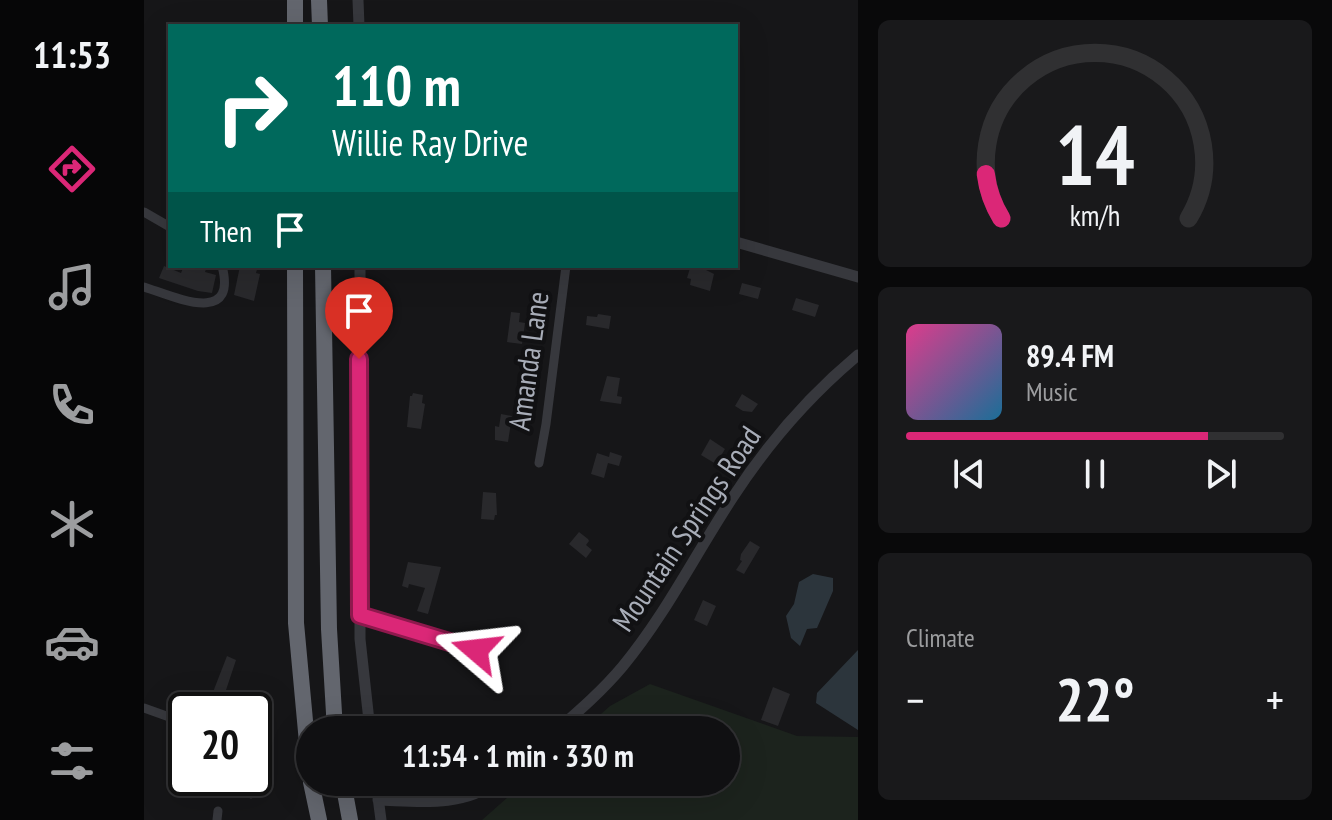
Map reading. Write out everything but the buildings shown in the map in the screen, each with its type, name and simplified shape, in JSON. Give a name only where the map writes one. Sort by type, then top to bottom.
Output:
[{"type":"highway","points":[[295,0],[295,24]]},
{"type":"highway","points":[[319,0],[320,24]]},
{"type":"highway","points":[[295,268],[296,623],[305,716]]},
{"type":"highway","points":[[323,268],[329,629],[334,716]]},
{"type":"highway","points":[[314,796],[319,820]]},
{"type":"highway","points":[[346,796],[350,820]]},
{"type":"street","points":[[358,0],[359,24]]},
{"type":"street","points":[[144,212],[168,226]]},
{"type":"street","points":[[738,243],[858,275]]},
{"type":"street","points":[[144,287],[199,304],[211,304],[219,298],[225,284],[222,268]]},
{"type":"street","points":[[360,268],[360,639],[368,716]]},
{"type":"street","name":"Amanda Lane","points":[[539,463],[566,268]]},
{"type":"street","name":"Mountain Springs Road","points":[[573,716],[623,666],[662,611],[733,496],[779,433],[825,383],[858,355]]},
{"type":"street","points":[[144,708],[168,717]]},
{"type":"street","points":[[378,796],[381,820]]},
{"type":"street","points":[[378,800],[432,802],[468,796]]},
{"type":"lane","points":[[360,615],[476,650]]},
{"type":"shaded area","points":[[813,574],[833,578],[833,591],[817,628],[807,629],[800,646],[791,638],[786,616],[794,604],[799,582]]},
{"type":"shaded area","points":[[858,650],[858,730],[816,703],[817,693]]},
{"type":"shaded area","points":[[650,684],[797,736],[858,737],[858,820],[482,820],[509,796],[740,796],[740,716],[599,716],[610,706]]},
{"type":"route","points":[[359,359],[360,615],[476,650]]}]
